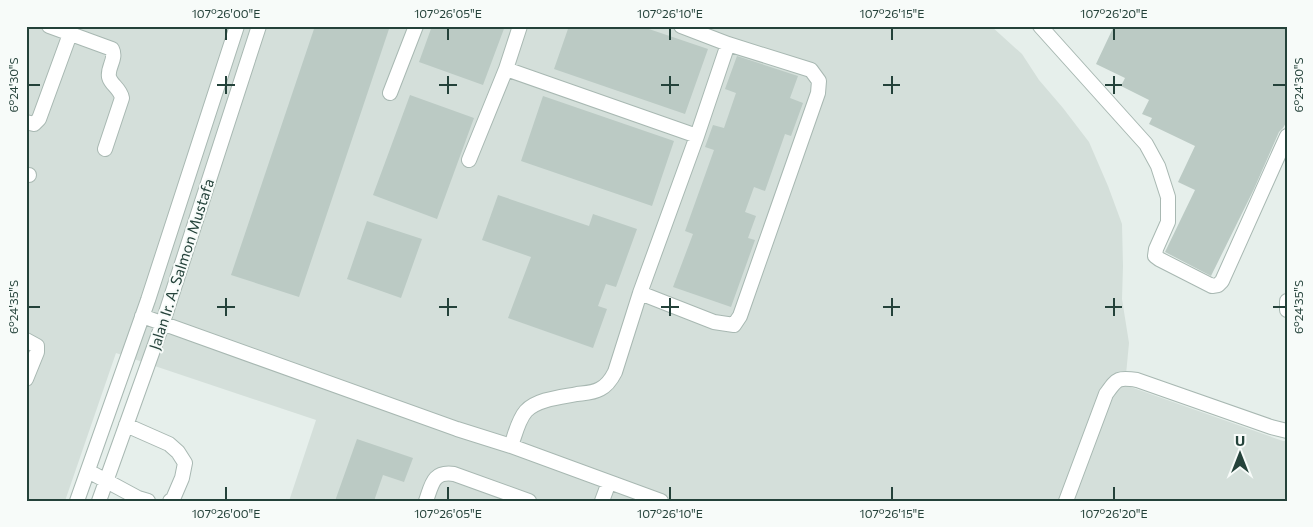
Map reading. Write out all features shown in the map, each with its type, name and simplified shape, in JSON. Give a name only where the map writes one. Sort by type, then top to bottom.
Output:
[{"type":"street","points":[[49,26],[112,49],[114,52],[108,75],[109,79],[120,90],[122,98],[105,149]]},
{"type":"street","name":"Jalan Ir. A. Salmon Mustafa","points":[[77,501],[142,316],[237,26]]},
{"type":"street","name":"Jalan Ir. A. Salmon Mustafa","points":[[99,501],[162,325],[259,26]]},
{"type":"street","points":[[390,93],[416,26]]},
{"type":"street","points":[[469,160],[506,69],[520,26]]},
{"type":"street","points":[[640,294],[714,322],[734,325],[740,316],[818,93],[819,82],[811,70],[728,44],[681,26]]},
{"type":"street","points":[[1040,26],[1146,144],[1158,166],[1168,197],[1168,222],[1156,249],[1155,256],[1159,260],[1212,286],[1218,285],[1222,281],[1287,136]]},
{"type":"street","points":[[26,122],[34,124],[39,119],[70,34]]},
{"type":"street","points":[[511,446],[521,418],[536,403],[547,399],[592,392],[601,388],[612,378],[728,44]]},
{"type":"street","points":[[506,69],[697,136]]},
{"type":"street","points":[[1287,301],[1287,310]]},
{"type":"street","points":[[142,316],[162,325],[457,429],[511,446],[661,501]]},
{"type":"street","points":[[26,340],[37,346],[37,352],[26,379]]},
{"type":"street","points":[[1066,501],[1106,394],[1115,382],[1123,378],[1137,380],[1287,431]]},
{"type":"street","points":[[126,425],[169,444],[178,452],[185,463],[182,478],[173,499],[170,501]]},
{"type":"street","points":[[88,472],[141,500]]},
{"type":"street","points":[[426,501],[434,479],[440,474],[448,473],[529,501]]},
{"type":"street","points":[[602,501],[609,482]]},
{"type":"shaded area","points":[[26,26],[991,26],[1022,54],[1039,80],[1089,142],[1108,186],[1122,224],[1122,299],[1129,343],[1125,385],[1287,441],[1287,501],[289,501],[316,420],[116,353],[65,501],[26,501]]},
{"type":"building","points":[[315,26],[390,26],[299,297],[231,275]]},
{"type":"building","points":[[432,26],[505,26],[483,85],[419,62]]},
{"type":"building","points":[[569,26],[640,26],[708,49],[685,114],[554,69]]},
{"type":"building","points":[[1114,26],[1287,26],[1287,121],[1279,132],[1254,189],[1211,276],[1165,252],[1195,190],[1178,182],[1195,146],[1149,124],[1152,118],[1142,114],[1149,100],[1121,86],[1125,78],[1096,64]]},
{"type":"building","points":[[737,56],[798,76],[790,98],[803,103],[791,136],[785,134],[765,191],[754,187],[745,212],[756,216],[748,238],[755,240],[731,307],[673,287],[693,234],[685,231],[714,150],[705,147],[713,125],[724,128],[736,93],[725,89]]},
{"type":"building","points":[[410,95],[474,118],[437,219],[373,195]]},
{"type":"building","points":[[543,96],[674,141],[652,206],[521,161]]},
{"type":"building","points":[[498,195],[589,226],[593,214],[637,229],[616,287],[606,284],[598,306],[607,309],[593,348],[508,318],[531,257],[482,240]]},
{"type":"building","points":[[367,221],[422,239],[401,298],[347,279]]},
{"type":"building","points":[[357,439],[413,458],[404,482],[383,475],[374,501],[335,501]]}]
